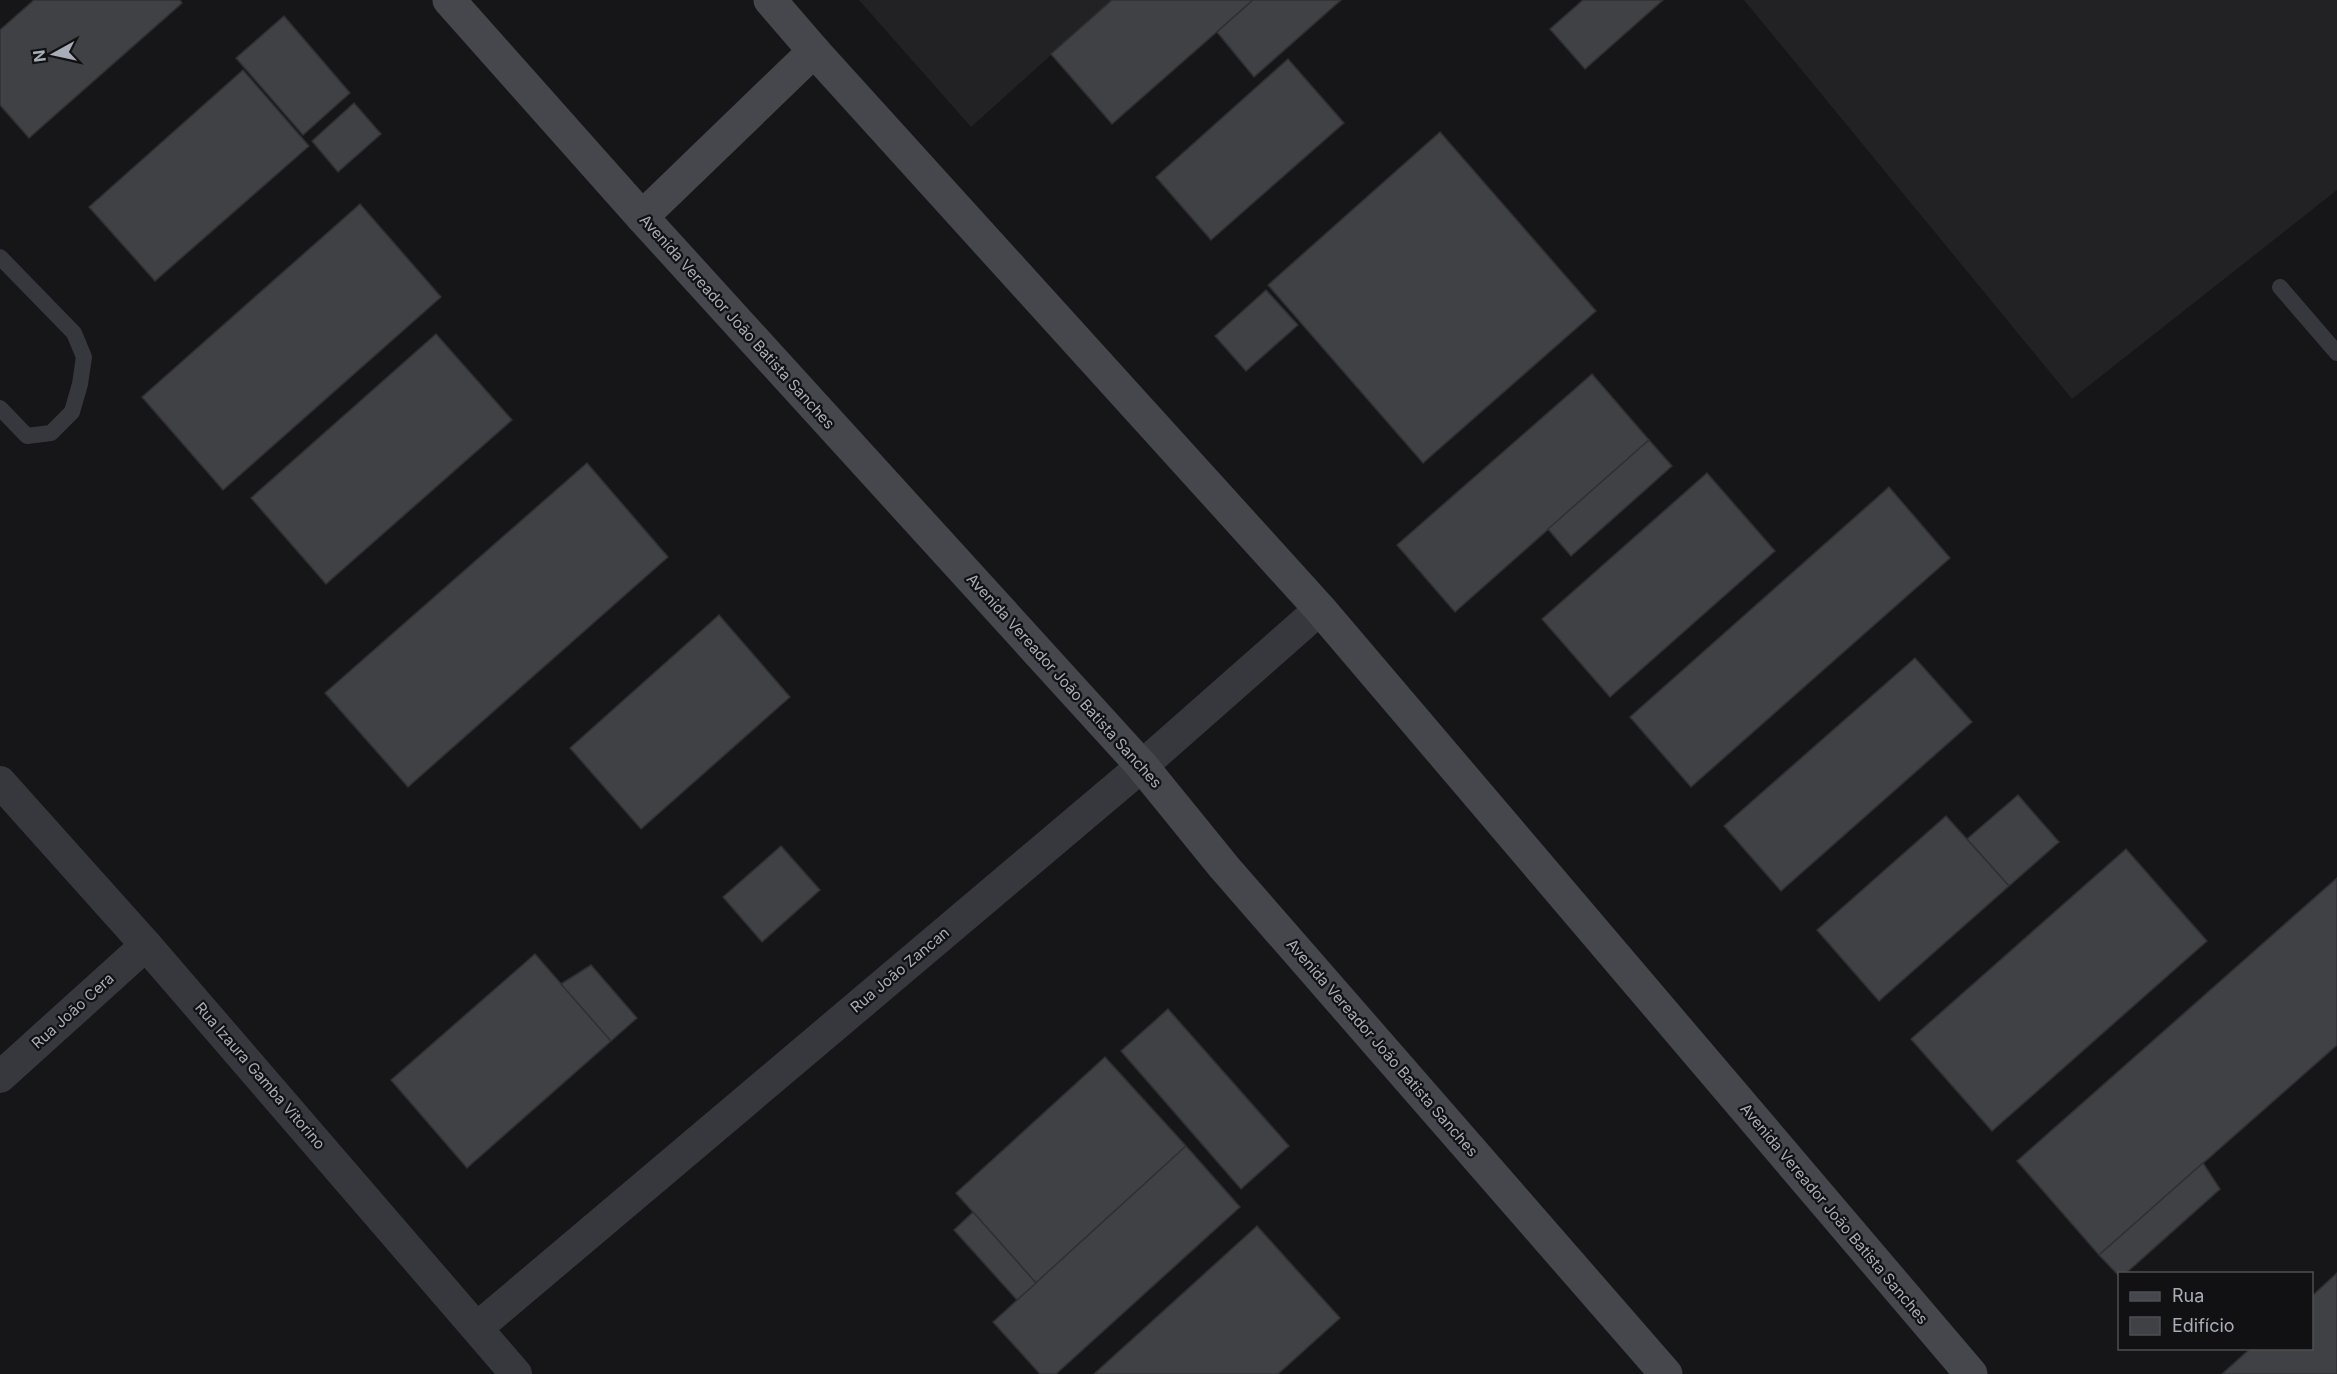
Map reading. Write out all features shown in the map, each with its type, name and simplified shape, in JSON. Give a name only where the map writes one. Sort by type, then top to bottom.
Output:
[{"type":"street","name":"Avenida Vereador João Batista Sanches","points":[[449,0],[642,217],[1142,766],[1224,867],[1666,1374]]},
{"type":"street","name":"Avenida Vereador João Batista Sanches","points":[[770,0],[1320,609],[1971,1374]]},
{"type":"street","points":[[642,217],[814,51]]},
{"type":"street","name":"Rua João Zancan","points":[[477,1328],[1142,766],[1320,609]]},
{"type":"street","name":"Rua Izaura Gamba Vitorino","points":[[0,782],[146,945],[516,1374]]},
{"type":"street","name":"Rua João Cera","points":[[0,1077],[146,945]]},
{"type":"lane","points":[[0,257],[74,333],[84,357],[80,384],[72,412],[51,433],[27,436],[0,408]]},
{"type":"lane","points":[[2280,286],[2337,353]]},
{"type":"shaded area","points":[[859,0],[1112,0],[971,127]]},
{"type":"shaded area","points":[[1744,0],[2337,0],[2337,190],[2072,399]]},
{"type":"building","points":[[34,0],[180,0],[182,3],[29,138],[0,105],[0,30]]},
{"type":"building","points":[[1112,0],[1253,0],[1112,124],[1051,54]]},
{"type":"building","points":[[1253,0],[1341,0],[1254,77],[1217,32]]},
{"type":"building","points":[[1583,0],[1663,0],[1585,69],[1550,29]]},
{"type":"building","points":[[284,16],[350,93],[303,135],[236,58]]},
{"type":"building","points":[[1288,59],[1344,123],[1211,240],[1156,177]]},
{"type":"building","points":[[243,70],[309,146],[155,281],[89,207]]},
{"type":"building","points":[[354,103],[381,134],[338,172],[312,141]]},
{"type":"building","points":[[1440,132],[1596,311],[1423,463],[1268,285]]},
{"type":"building","points":[[360,204],[441,297],[223,490],[142,397]]},
{"type":"building","points":[[1266,290],[1298,325],[1246,371],[1215,336]]},
{"type":"building","points":[[436,334],[512,420],[326,584],[251,498]]},
{"type":"building","points":[[1592,374],[1649,440],[1455,612],[1397,545]]},
{"type":"building","points":[[1649,440],[1672,466],[1571,556],[1548,529]]},
{"type":"building","points":[[587,463],[668,557],[408,787],[325,693]]},
{"type":"building","points":[[1707,473],[1775,551],[1610,697],[1542,619]]},
{"type":"building","points":[[1889,487],[1950,558],[1691,787],[1630,717]]},
{"type":"building","points":[[719,615],[790,697],[641,829],[570,748]]},
{"type":"building","points":[[1915,658],[1972,722],[1781,891],[1724,826]]},
{"type":"building","points":[[2018,795],[2059,842],[2009,886],[1967,839]]},
{"type":"building","points":[[1946,816],[2009,886],[1879,1001],[1817,930]]},
{"type":"building","points":[[781,846],[820,890],[762,942],[723,897]]},
{"type":"building","points":[[2126,849],[2207,941],[1992,1131],[1911,1039]]},
{"type":"building","points":[[2337,878],[2337,1045],[2099,1255],[2017,1161]]},
{"type":"building","points":[[535,954],[611,1041],[467,1168],[391,1080]]},
{"type":"building","points":[[591,965],[637,1018],[611,1041],[561,984]]},
{"type":"building","points":[[1168,1009],[1289,1146],[1241,1189],[1121,1051]]},
{"type":"building","points":[[1105,1057],[1186,1146],[1036,1283],[956,1193]]},
{"type":"building","points":[[1186,1146],[1240,1207],[1056,1374],[1040,1374],[993,1322]]},
{"type":"building","points":[[2203,1163],[2220,1189],[2127,1272],[2118,1272],[2118,1275],[2099,1255]]},
{"type":"building","points":[[973,1212],[1036,1283],[1017,1300],[954,1230]]},
{"type":"building","points":[[1257,1226],[1340,1318],[1278,1374],[1094,1374]]},
{"type":"building","points":[[2337,1273],[2337,1374],[2222,1374],[2249,1350],[2313,1350],[2313,1295]]}]
